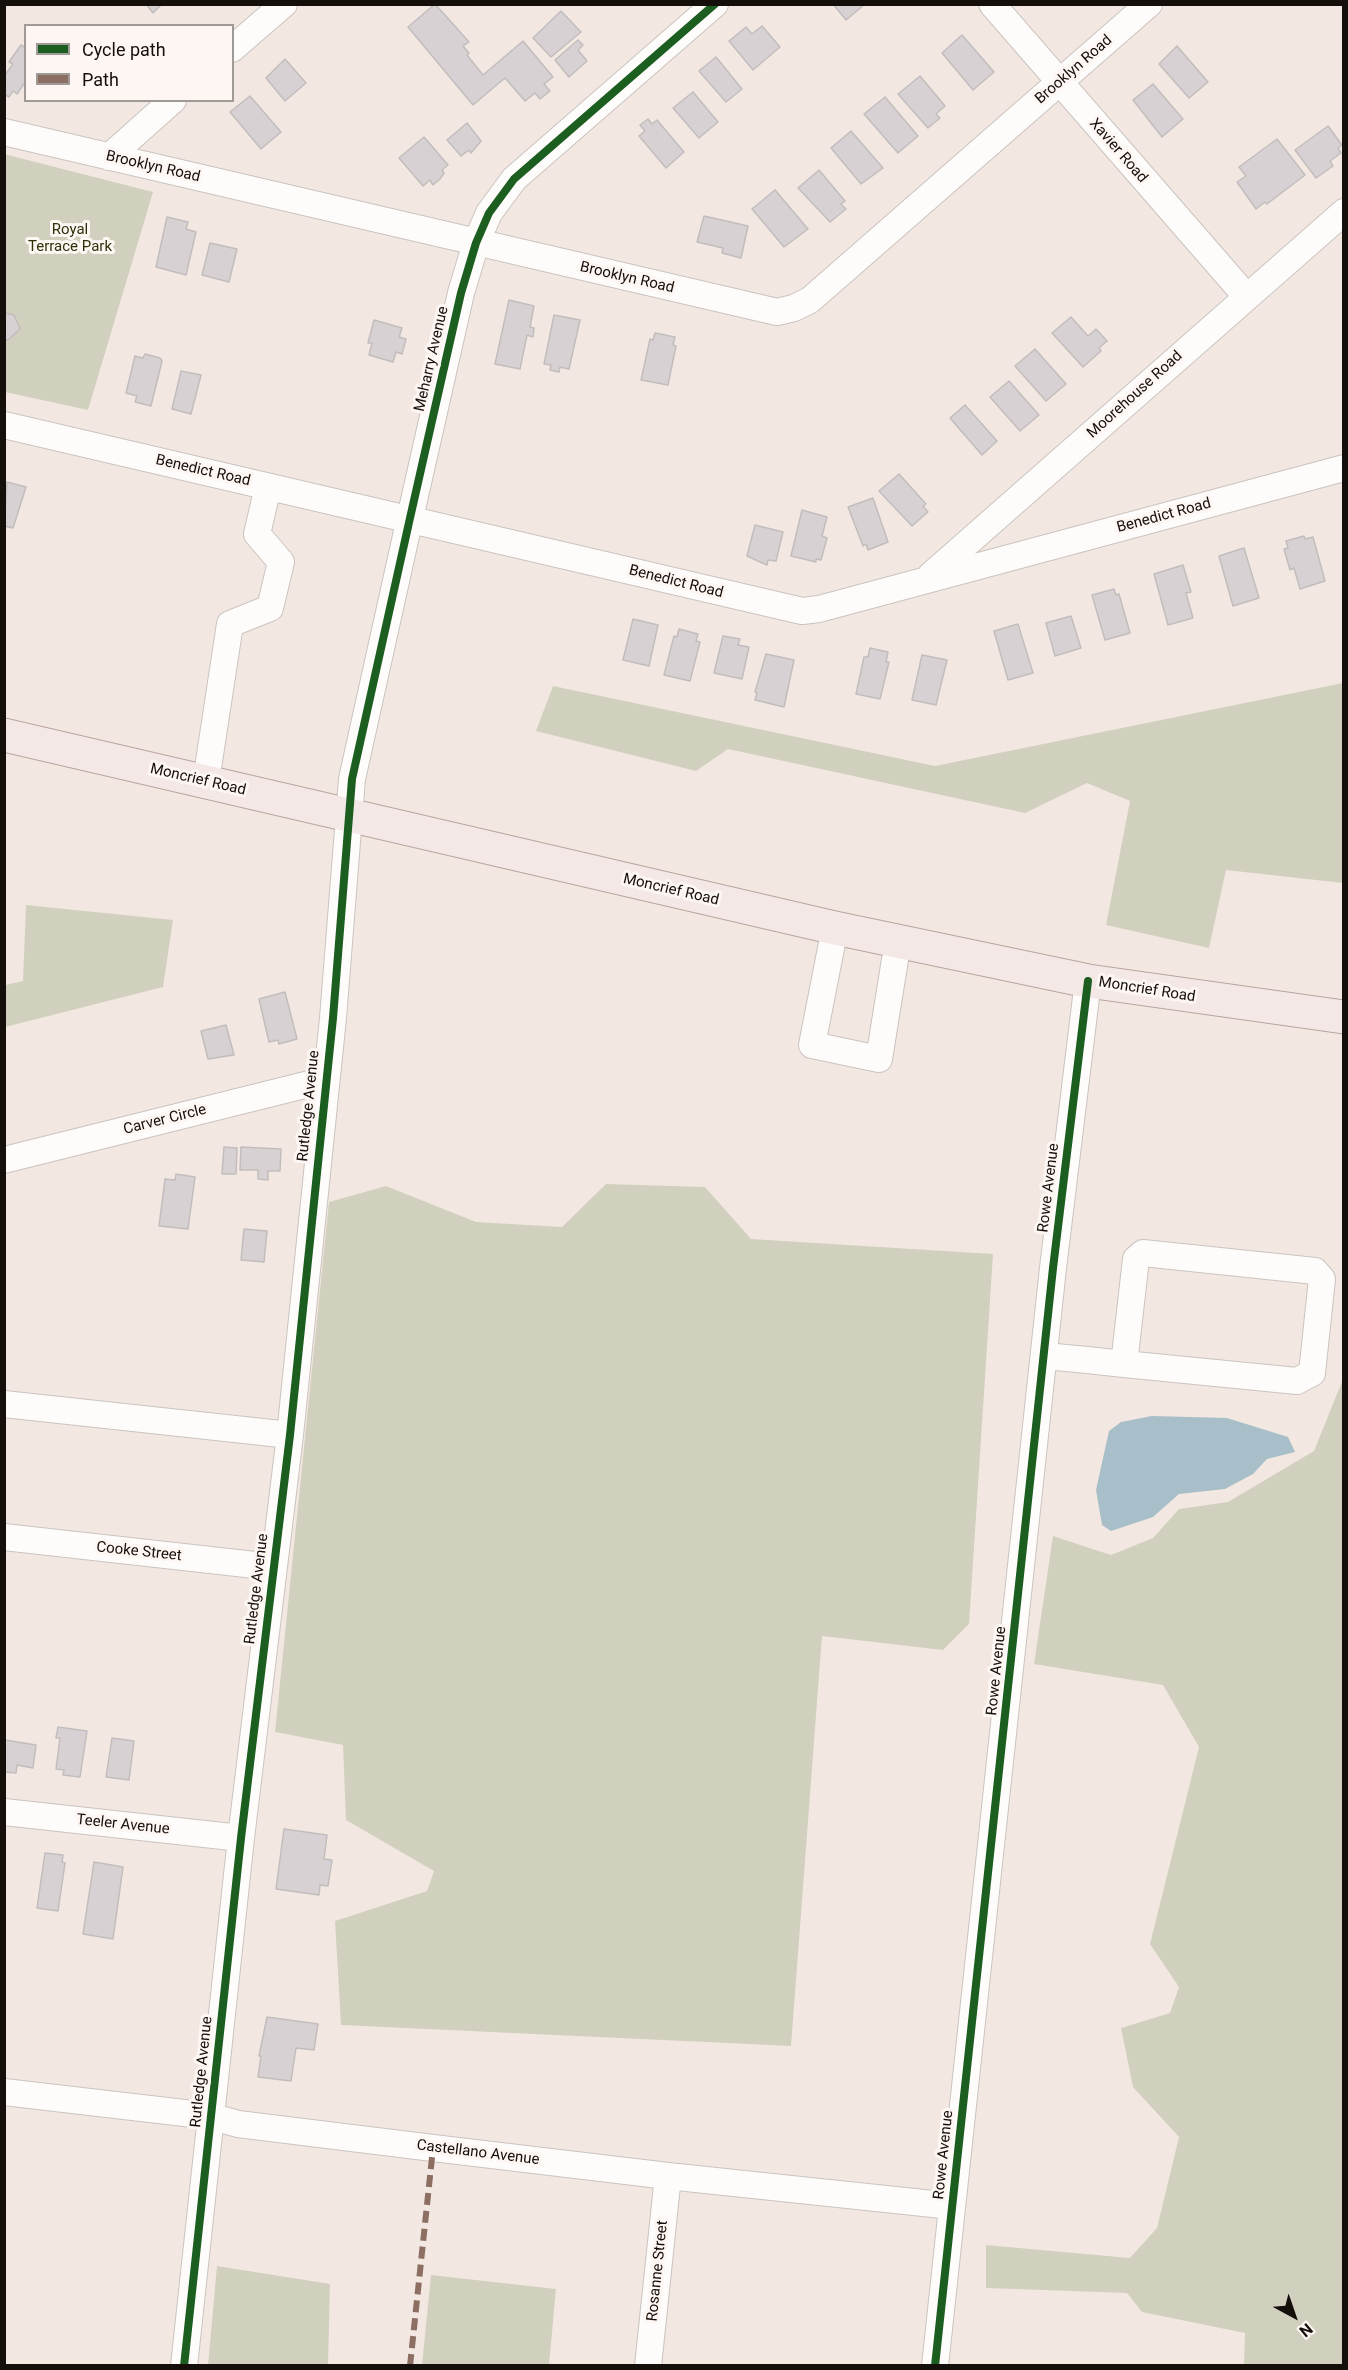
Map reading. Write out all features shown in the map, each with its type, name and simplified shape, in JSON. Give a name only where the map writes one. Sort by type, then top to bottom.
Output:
[{"type":"main road","name":"Moncrief Road","points":[[4,735],[835,928],[1088,981],[1344,1017]]},
{"type":"street","points":[[234,47],[284,4]]},
{"type":"street","name":"Meharry Avenue","points":[[350,815],[352,779],[461,293],[476,243],[495,204],[514,179],[716,4]]},
{"type":"street","name":"Xavier Road","points":[[992,4],[1246,296]]},
{"type":"street","name":"Brooklyn Road","points":[[4,132],[777,312],[794,308],[810,300],[1149,4]]},
{"type":"street","points":[[109,157],[171,102]]},
{"type":"street","name":"Moorehouse Road","points":[[926,579],[1344,212]]},
{"type":"street","name":"Benedict Road","points":[[4,425],[410,518],[787,609],[819,609],[1344,468]]},
{"type":"street","points":[[206,782],[230,624],[270,608],[281,562],[257,534],[268,487]]},
{"type":"street","name":"Rutledge Avenue","points":[[184,2366],[241,1838],[290,1435],[350,815]]},
{"type":"street","points":[[835,928],[812,1045],[879,1059],[897,941]]},
{"type":"street","name":"Rowe Avenue","points":[[934,2366],[1088,981]]},
{"type":"street","name":"Carver Circle","points":[[4,1160],[325,1080]]},
{"type":"street","points":[[1045,1356],[1124,1364],[1297,1381],[1312,1373],[1322,1278],[1315,1271],[1143,1253],[1136,1259],[1124,1364]]},
{"type":"street","points":[[4,1404],[290,1435]]},
{"type":"street","name":"Cooke Street","points":[[4,1537],[273,1567]]},
{"type":"street","name":"Teeler Avenue","points":[[4,1812],[241,1838]]},
{"type":"street","name":"Castellano Avenue","points":[[4,2092],[210,2116],[237,2124],[668,2176],[952,2206]]},
{"type":"street","name":"Rosanne Street","points":[[648,2366],[668,2176]]},
{"type":"green space","name":"Royal Terrace Park","points":[[4,154],[153,192],[88,410],[5,392]]},
{"type":"green space","points":[[1343,683],[1343,883],[1226,870],[1209,948],[1106,925],[1130,801],[1087,783],[1025,813],[728,749],[696,771],[536,731],[553,686],[935,766]]},
{"type":"green space","points":[[26,905],[173,920],[163,987],[5,1027],[5,985],[23,981]]},
{"type":"green space","points":[[606,1184],[705,1187],[751,1239],[993,1254],[969,1624],[943,1650],[822,1636],[791,2046],[341,2025],[335,1921],[427,1891],[434,1871],[346,1820],[343,1745],[275,1732],[329,1202],[386,1186],[476,1222],[562,1227]]},
{"type":"green space","points":[[1343,1379],[1343,2365],[1244,2365],[1245,2333],[1142,2312],[1127,2293],[986,2288],[986,2245],[1130,2258],[1157,2228],[1179,2137],[1133,2087],[1121,2028],[1170,2013],[1179,1987],[1150,1944],[1199,1747],[1163,1685],[1034,1664],[1053,1536],[1111,1555],[1153,1538],[1179,1509],[1228,1502],[1314,1451]]},
{"type":"green space","points":[[217,2266],[330,2284],[328,2365],[208,2365]]},
{"type":"green space","points":[[431,2275],[556,2289],[549,2365],[422,2365]]},
{"type":"water","points":[[1152,1416],[1227,1418],[1288,1437],[1295,1452],[1267,1459],[1253,1474],[1225,1489],[1179,1494],[1153,1517],[1111,1531],[1102,1525],[1096,1490],[1109,1431],[1121,1422]]},
{"type":"building","points":[[146,4],[162,4],[153,13]]},
{"type":"building","points":[[435,4],[469,42],[463,46],[469,53],[467,55],[483,75],[523,41],[553,77],[544,84],[550,91],[540,99],[535,93],[525,101],[505,78],[473,105],[408,27]]},
{"type":"building","points":[[833,4],[865,4],[846,20]]},
{"type":"building","points":[[561,11],[581,32],[551,57],[533,38]]},
{"type":"building","points":[[762,26],[780,47],[753,70],[729,41],[746,27],[752,34]]},
{"type":"building","points":[[962,35],[994,72],[973,90],[942,53]]},
{"type":"building","points":[[578,40],[583,45],[578,50],[587,61],[569,77],[555,60]]},
{"type":"building","points":[[21,45],[24,47],[24,84],[17,94],[13,91],[9,97],[4,94],[4,76],[13,64],[9,62]]},
{"type":"building","points":[[1177,46],[1208,82],[1189,98],[1159,64]]},
{"type":"building","points":[[716,57],[742,89],[726,102],[699,71]]},
{"type":"building","points":[[285,59],[306,83],[285,101],[266,78]]},
{"type":"building","points":[[920,76],[945,106],[936,114],[940,118],[928,128],[898,94]]},
{"type":"building","points":[[1153,84],[1183,119],[1162,137],[1133,100]]},
{"type":"building","points":[[693,92],[718,122],[699,138],[673,108]]},
{"type":"building","points":[[250,96],[281,132],[261,149],[230,112]]},
{"type":"building","points":[[885,97],[918,136],[898,153],[864,114]]},
{"type":"building","points":[[648,119],[652,124],[657,120],[684,152],[666,168],[639,136],[645,131],[640,125]]},
{"type":"building","points":[[467,123],[481,141],[471,153],[469,150],[461,156],[447,140]]},
{"type":"building","points":[[1328,126],[1342,145],[1338,148],[1341,153],[1330,161],[1333,166],[1316,178],[1295,150]]},
{"type":"building","points":[[851,131],[883,168],[861,184],[831,148]]},
{"type":"building","points":[[424,137],[448,165],[442,170],[444,173],[440,179],[433,185],[430,180],[423,186],[399,158]]},
{"type":"building","points":[[1277,139],[1305,175],[1267,204],[1265,202],[1256,209],[1237,182],[1246,176],[1239,167]]},
{"type":"building","points":[[819,170],[845,201],[841,204],[846,209],[830,222],[798,188]]},
{"type":"building","points":[[775,190],[808,229],[784,247],[752,209]]},
{"type":"building","points":[[704,216],[748,226],[741,258],[722,253],[723,248],[697,242]]},
{"type":"building","points":[[167,217],[188,222],[186,229],[196,232],[186,275],[156,267]]},
{"type":"building","points":[[210,243],[237,249],[229,282],[202,275]]},
{"type":"building","points":[[509,300],[534,306],[530,327],[534,328],[533,337],[527,335],[520,369],[495,364]]},
{"type":"building","points":[[4,313],[14,315],[20,329],[8,340],[4,339]]},
{"type":"building","points":[[554,315],[580,320],[569,369],[560,367],[559,372],[550,370],[551,365],[544,364]]},
{"type":"building","points":[[1071,317],[1088,336],[1096,329],[1107,341],[1099,348],[1101,351],[1083,367],[1052,333]]},
{"type":"building","points":[[374,320],[402,328],[399,337],[406,339],[402,354],[396,352],[393,362],[369,355],[372,343],[368,343]]},
{"type":"building","points":[[655,333],[675,337],[673,345],[676,346],[668,385],[641,380],[650,339],[653,340]]},
{"type":"building","points":[[1035,349],[1066,384],[1046,401],[1015,366]]},
{"type":"building","points":[[145,354],[160,358],[162,361],[151,406],[135,402],[137,396],[126,393],[135,356],[143,358]]},
{"type":"building","points":[[181,371],[201,375],[191,414],[172,409]]},
{"type":"building","points":[[1009,381],[1039,415],[1020,431],[990,397]]},
{"type":"building","points":[[965,405],[997,441],[982,455],[950,418]]},
{"type":"building","points":[[899,474],[926,504],[923,506],[928,512],[912,526],[879,491]]},
{"type":"building","points":[[7,482],[26,487],[13,528],[4,526]]},
{"type":"building","points":[[873,498],[888,542],[868,550],[866,544],[863,546],[848,507]]},
{"type":"building","points":[[802,510],[827,517],[822,536],[827,538],[821,560],[816,559],[816,562],[791,556]]},
{"type":"building","points":[[755,525],[783,532],[776,561],[768,560],[767,565],[747,556]]},
{"type":"building","points":[[1304,536],[1305,539],[1313,537],[1325,581],[1300,589],[1294,568],[1290,570],[1284,549],[1288,548],[1286,541]]},
{"type":"building","points":[[1244,548],[1259,598],[1233,606],[1219,556]]},
{"type":"building","points":[[1183,565],[1191,592],[1186,593],[1193,618],[1168,625],[1154,574]]},
{"type":"building","points":[[1114,589],[1116,595],[1119,594],[1130,633],[1105,640],[1092,595]]},
{"type":"building","points":[[1071,616],[1081,648],[1055,656],[1046,623]]},
{"type":"building","points":[[633,619],[658,625],[649,666],[623,660]]},
{"type":"building","points":[[1018,624],[1033,673],[1008,680],[994,631]]},
{"type":"building","points":[[679,629],[698,634],[696,641],[700,642],[690,681],[664,675],[674,636],[677,637]]},
{"type":"building","points":[[723,636],[740,639],[738,645],[749,647],[742,679],[714,673]]},
{"type":"building","points":[[870,648],[888,652],[886,662],[889,662],[880,699],[856,694],[864,657],[868,657]]},
{"type":"building","points":[[766,654],[794,660],[784,707],[755,700],[757,693],[755,692]]},
{"type":"building","points":[[922,655],[947,660],[936,705],[912,700]]},
{"type":"building","points":[[285,992],[297,1039],[279,1044],[278,1040],[269,1042],[259,999]]},
{"type":"building","points":[[226,1025],[234,1055],[208,1059],[201,1031]]},
{"type":"building","points":[[224,1147],[237,1148],[236,1174],[222,1174]]},
{"type":"building","points":[[241,1147],[281,1149],[280,1171],[268,1171],[268,1180],[258,1179],[258,1170],[240,1170]]},
{"type":"building","points":[[176,1174],[195,1177],[188,1229],[159,1226],[165,1179],[175,1180]]},
{"type":"building","points":[[244,1229],[267,1231],[264,1262],[241,1260]]},
{"type":"building","points":[[58,1727],[87,1731],[80,1777],[63,1775],[64,1770],[56,1769],[60,1738],[56,1738]]},
{"type":"building","points":[[112,1738],[134,1741],[129,1780],[106,1777]]},
{"type":"building","points":[[5,1740],[36,1745],[33,1768],[17,1765],[16,1773],[4,1772]]},
{"type":"building","points":[[284,1829],[327,1835],[324,1859],[332,1860],[328,1886],[320,1885],[319,1895],[276,1889]]},
{"type":"building","points":[[45,1853],[63,1855],[62,1862],[65,1863],[58,1911],[37,1908]]},
{"type":"building","points":[[94,1862],[123,1867],[113,1939],[83,1934]]},
{"type":"building","points":[[267,2017],[318,2024],[314,2050],[296,2048],[291,2081],[258,2077],[261,2056],[259,2056]]},
{"type":"marked path","points":[[410,2366],[433,2148]]},
{"type":"cycle path","points":[[184,2366],[241,1838],[290,1435],[333,1018],[352,779],[410,518],[461,293],[476,243],[489,213],[514,179],[715,4]]},
{"type":"cycle path","points":[[935,2366],[1053,1268],[1088,981]]}]
